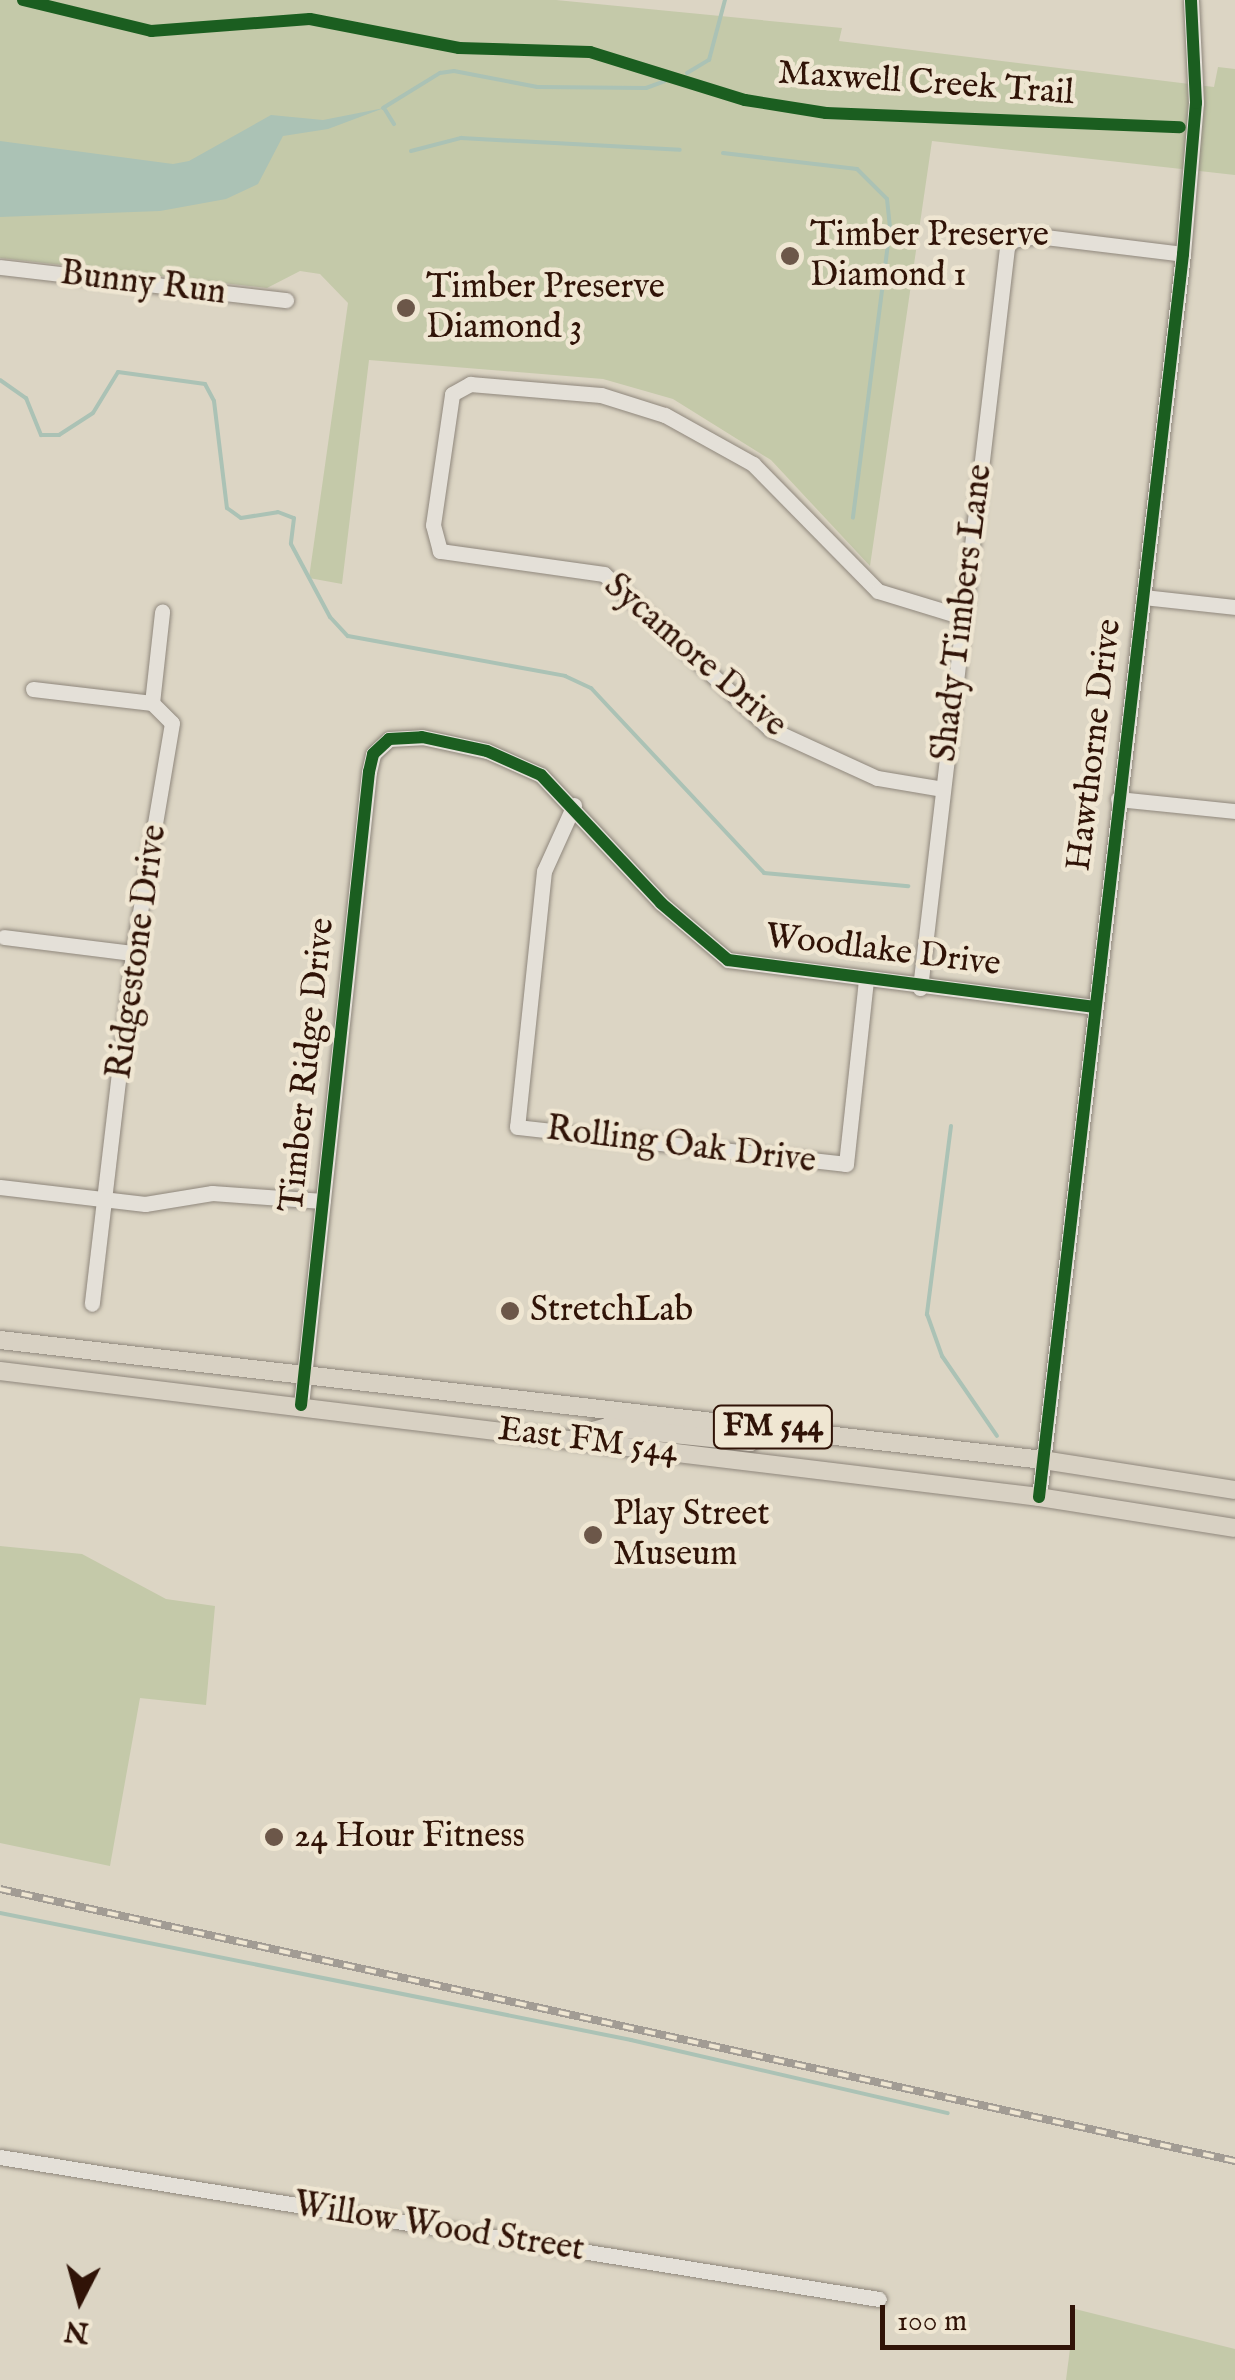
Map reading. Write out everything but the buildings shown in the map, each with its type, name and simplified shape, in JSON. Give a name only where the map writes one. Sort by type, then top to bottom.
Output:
[{"type":"main road","name":"East FM 544","points":[[0,1340],[1044,1460],[1235,1490]]},
{"type":"main road","name":"East FM 544","points":[[0,1370],[1039,1497],[1235,1528]]},
{"type":"main road","points":[[568,1438],[606,1427],[750,1442],[754,1425]]},
{"type":"street","name":"Hawthorne Drive","points":[[1039,1497],[1183,254],[1196,103],[1191,0]]},
{"type":"street","name":"Shady Timbers Lane","points":[[920,988],[1004,260],[1012,240],[1037,236],[1183,254]]},
{"type":"street","name":"Bunny Run","points":[[0,267],[286,300]]},
{"type":"street","name":"Sycamore Drive","points":[[943,789],[877,778],[770,729],[604,574],[440,551],[432,525],[449,402],[457,388],[601,395],[665,415],[753,464],[878,590],[963,617]]},
{"type":"street","points":[[1144,597],[1235,607]]},
{"type":"street","points":[[33,689],[152,703],[162,612]]},
{"type":"street","name":"Ridgestone Drive","points":[[92,1304],[133,953],[172,743],[170,716],[152,703]]},
{"type":"street","name":"Woodlake Drive","points":[[389,739],[422,737],[488,751],[540,775],[574,806],[660,904],[728,960],[920,988],[1094,1007]]},
{"type":"street","name":"Timber Ridge Drive","points":[[300,1405],[369,772],[373,754],[389,739]]},
{"type":"street","points":[[1118,799],[1235,811]]},
{"type":"street","name":"Rolling Oak Drive","points":[[574,806],[544,871],[516,1127],[846,1164],[866,981]]},
{"type":"street","points":[[4,937],[133,953]]},
{"type":"street","points":[[0,1187],[145,1204],[256,1193],[323,1200]]},
{"type":"street","name":"Willow Wood Street","points":[[0,2157],[879,2299]]},
{"type":"shaded area","points":[[0,0],[556,0],[842,28],[839,41],[1214,87],[1218,67],[1235,69],[1235,175],[932,141],[870,566],[771,460],[673,399],[603,379],[369,360],[342,584],[309,578],[348,303],[320,274],[300,271],[267,288],[0,258]]},
{"type":"shaded area","points":[[384,108],[328,129],[283,136],[258,184],[226,199],[160,211],[0,217],[0,141],[173,164],[189,161],[271,115],[323,120]]},
{"type":"shaded area","points":[[0,1546],[82,1554],[166,1599],[215,1606],[206,1705],[140,1698],[110,1866],[0,1843]]},
{"type":"shaded area","points":[[1075,2309],[1235,2349],[1235,2380],[1066,2380]]},
{"type":"waterway","points":[[687,73],[709,60],[725,0]]},
{"type":"waterway","points":[[383,108],[440,73],[454,71],[537,87],[646,88],[665,81]]},
{"type":"waterway","points":[[384,108],[394,124]]},
{"type":"waterway","points":[[411,151],[461,138],[680,150]]},
{"type":"waterway","points":[[723,153],[857,169],[887,199],[890,228],[853,518]]},
{"type":"waterway","points":[[0,380],[26,398],[41,435],[59,435],[93,413],[118,372],[205,384],[214,401],[227,508],[241,518],[278,512],[294,518],[291,544],[330,617],[348,636],[565,676],[591,688],[764,873],[908,886]]},
{"type":"waterway","points":[[951,1126],[927,1314],[942,1356],[997,1436]]},
{"type":"waterway","points":[[0,1913],[631,2040],[948,2113]]},
{"type":"railway","points":[[0,1889],[1235,2161]]},
{"type":"cycle path","name":"Maxwell Creek Trail","points":[[23,0],[151,31],[310,19],[459,48],[590,52],[745,100],[826,113],[1180,127]]},
{"type":"cycle path","points":[[1039,1497],[1183,254],[1196,103],[1191,0]]},
{"type":"cycle path","points":[[301,1405],[369,772],[373,754],[389,739],[422,737],[487,751],[541,775],[661,903],[728,960],[1093,1007]]},
{"type":"place","name":"Timber Preserve Diamond 1","points":[[790,256]]},
{"type":"place","name":"Timber Preserve Diamond 3","points":[[406,308]]},
{"type":"place","name":"StretchLab","points":[[510,1311]]},
{"type":"place","name":"Play Street Museum","points":[[593,1535]]},
{"type":"place","name":"24 Hour Fitness","points":[[274,1837]]}]
